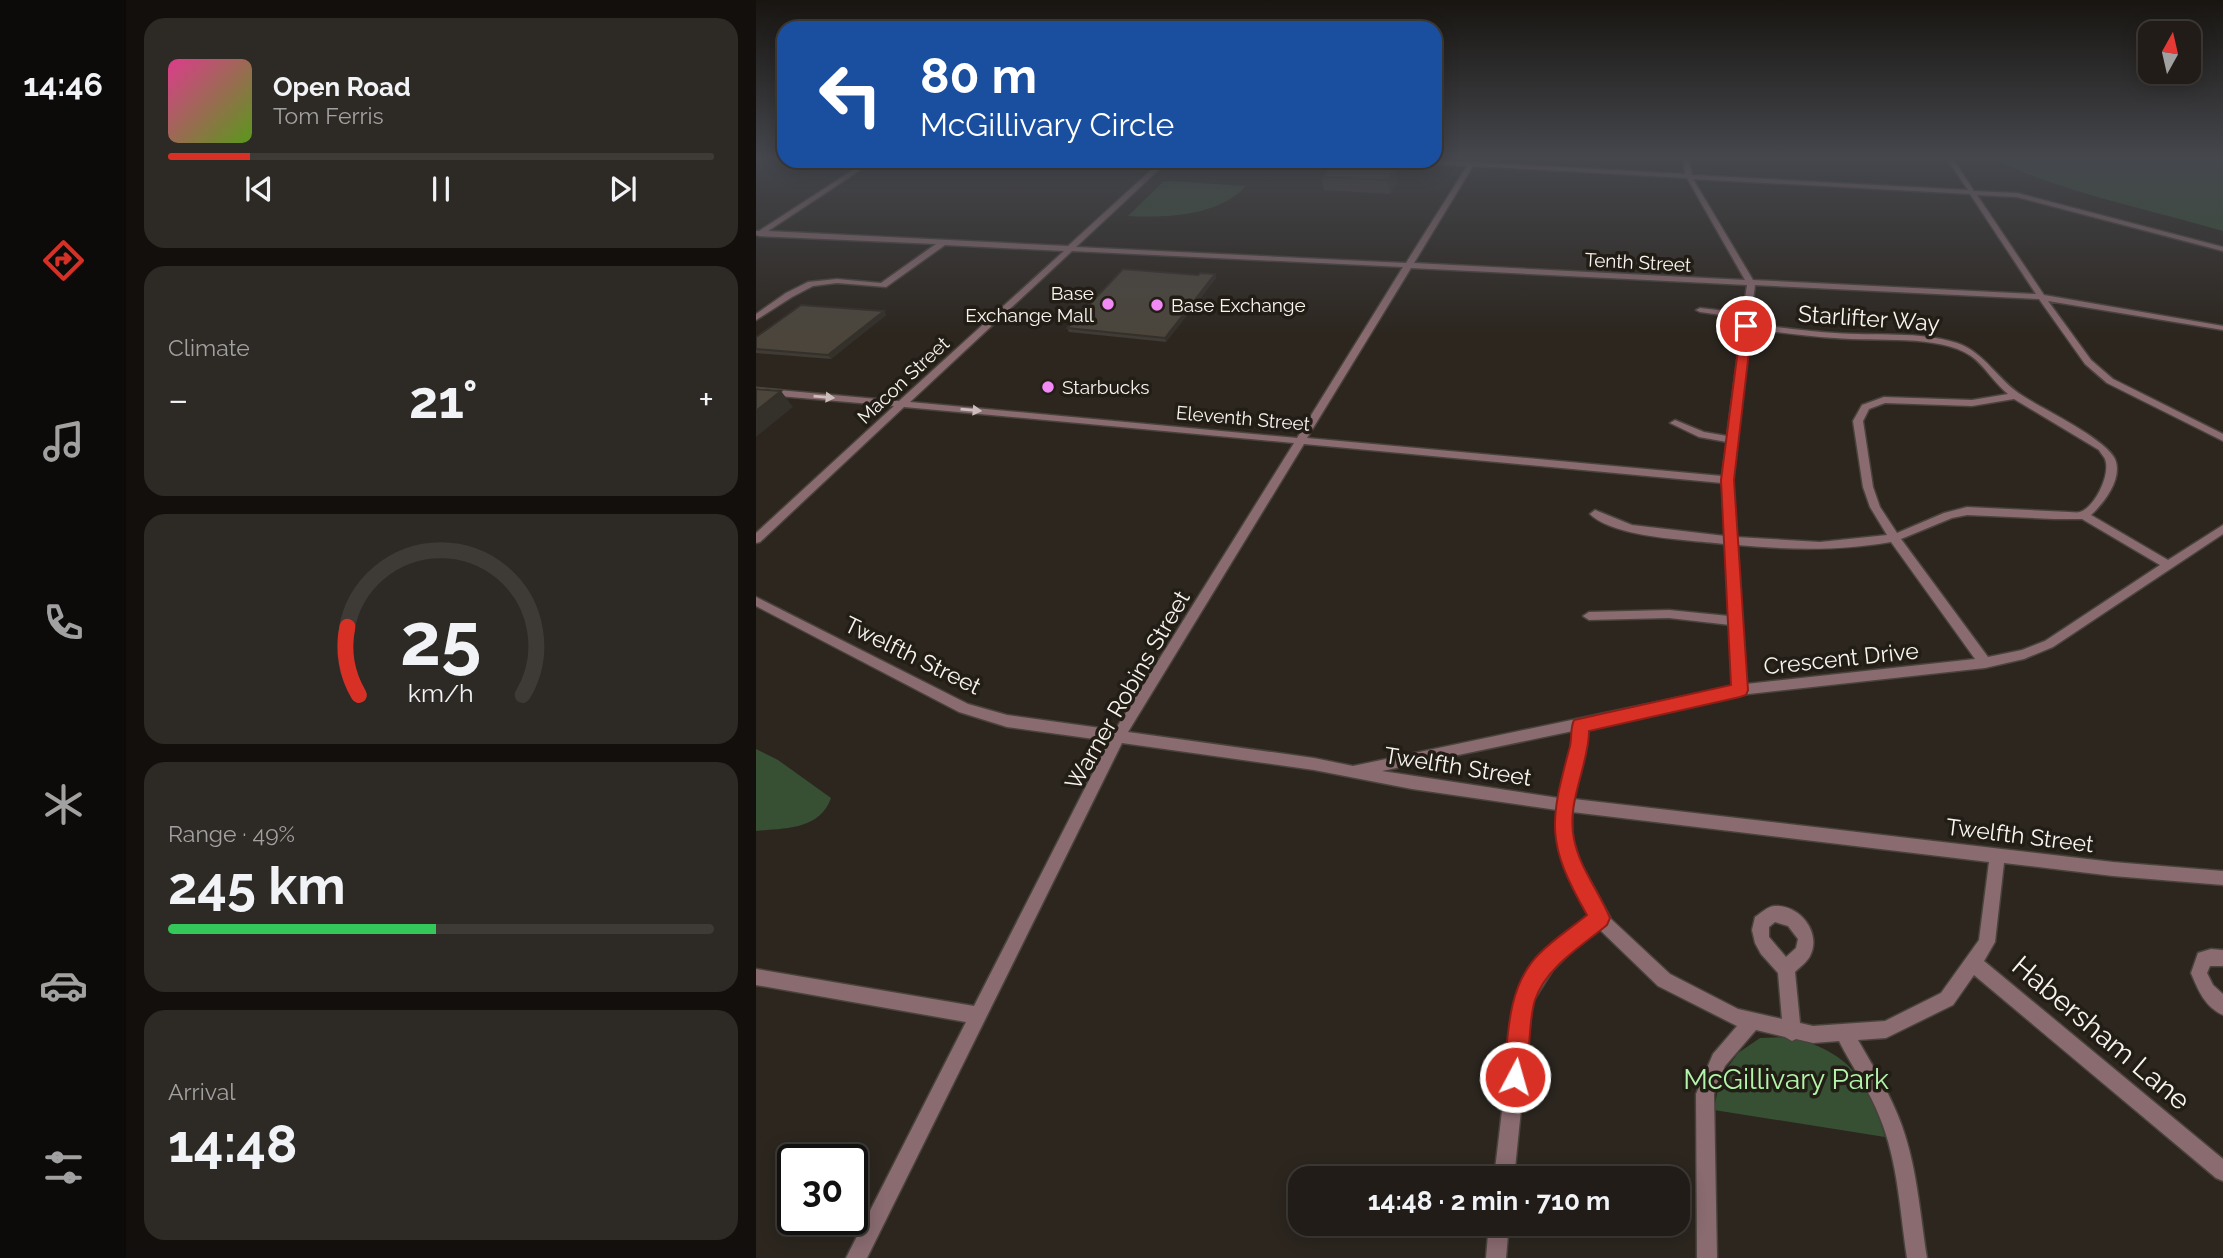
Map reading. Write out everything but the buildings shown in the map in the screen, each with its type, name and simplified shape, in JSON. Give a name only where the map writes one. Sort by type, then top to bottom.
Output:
[{"type":"street","points":[[758,234],[783,218]]},
{"type":"street","name":"Macon Street","points":[[756,539],[1104,218]]},
{"type":"street","name":"Warner Robins Street","points":[[856,1258],[1118,737],[1438,218]]},
{"type":"street","points":[[1713,218],[1751,283],[1727,480],[1740,690]]},
{"type":"street","points":[[1989,218],[2077,350],[2099,372],[2130,391],[2223,438]]},
{"type":"street","points":[[2106,218],[2223,249]]},
{"type":"street","name":"Tenth Street","points":[[758,234],[2041,297],[2223,328]]},
{"type":"street","points":[[756,318],[789,295],[811,284],[837,281],[883,285],[944,242]]},
{"type":"street","name":"Starlifter Way","points":[[1700,310],[1835,337],[1946,342],[1976,355],[2000,383],[2016,396],[2089,439],[2102,448],[2111,460],[2111,474],[2101,496],[2084,515]]},
{"type":"street","name":"Eleventh Street","points":[[756,391],[1727,480]]},
{"type":"street","points":[[1986,663],[1894,538],[1871,497],[1858,421],[1860,412],[1873,402],[1884,400],[1972,403],[2016,396]]},
{"type":"street","points":[[1675,423],[1702,435],[1732,440]]},
{"type":"street","points":[[1595,514],[1625,528],[1796,546],[1831,546],[1894,538],[1911,533],[1952,513],[1968,511],[2044,517],[2084,515],[2168,565]]},
{"type":"street","name":"Crescent Drive","points":[[1351,772],[1740,690],[1986,663],[2024,654],[2049,644],[2223,529]]},
{"type":"street","name":"Twelfth Street","points":[[756,601],[964,708],[1019,723],[1314,764],[1565,805],[1997,856],[2223,878]]},
{"type":"street","points":[[1589,615],[1670,614],[1735,621]]},
{"type":"street","points":[[1580,725],[1580,744],[1571,769],[1563,836],[1575,875],[1600,918],[1634,957],[1670,986],[1716,1011],[1750,1024],[1792,1032],[1846,1037],[1894,1026],[1934,1007],[1962,983],[1990,937],[1997,910],[1997,856]]},
{"type":"street","points":[[1505,1166],[1524,1002],[1534,979],[1546,962],[1600,918]]},
{"type":"street","points":[[2223,958],[2204,959],[2199,973],[2207,991],[2223,1006]]},
{"type":"street","name":"Habersham Lane","points":[[1975,965],[2223,1171]]},
{"type":"street","points":[[1786,969],[1792,1032]]},
{"type":"street","points":[[756,976],[978,1015]]},
{"type":"street","points":[[1707,1258],[1705,1094],[1719,1059],[1750,1024]]},
{"type":"street","points":[[1846,1037],[1875,1087],[1893,1126],[1900,1149],[1917,1258]]},
{"type":"street","points":[[1496,1258],[1498,1236]]},
{"type":"green space","points":[[2175,218],[2223,218],[2223,231]]},
{"type":"green space","points":[[756,749],[778,760],[831,798],[819,816],[810,822],[790,828],[756,831]]},
{"type":"green space","name":"McGillivary Park","points":[[1789,1037],[1827,1051],[1853,1071],[1871,1099],[1885,1137],[1714,1110],[1720,1078],[1738,1053],[1760,1038]]},
{"type":"place","name":"Base Exchange Mall","points":[[1108,304]]},
{"type":"place","name":"Base Exchange","points":[[1157,305]]},
{"type":"place","name":"Starbucks","points":[[1048,387]]},
{"type":"route","points":[[1515,1077],[1524,1002],[1534,979],[1546,962],[1600,918],[1575,875],[1563,836],[1571,769],[1580,744],[1580,725],[1740,690],[1727,480],[1746,326]]}]
